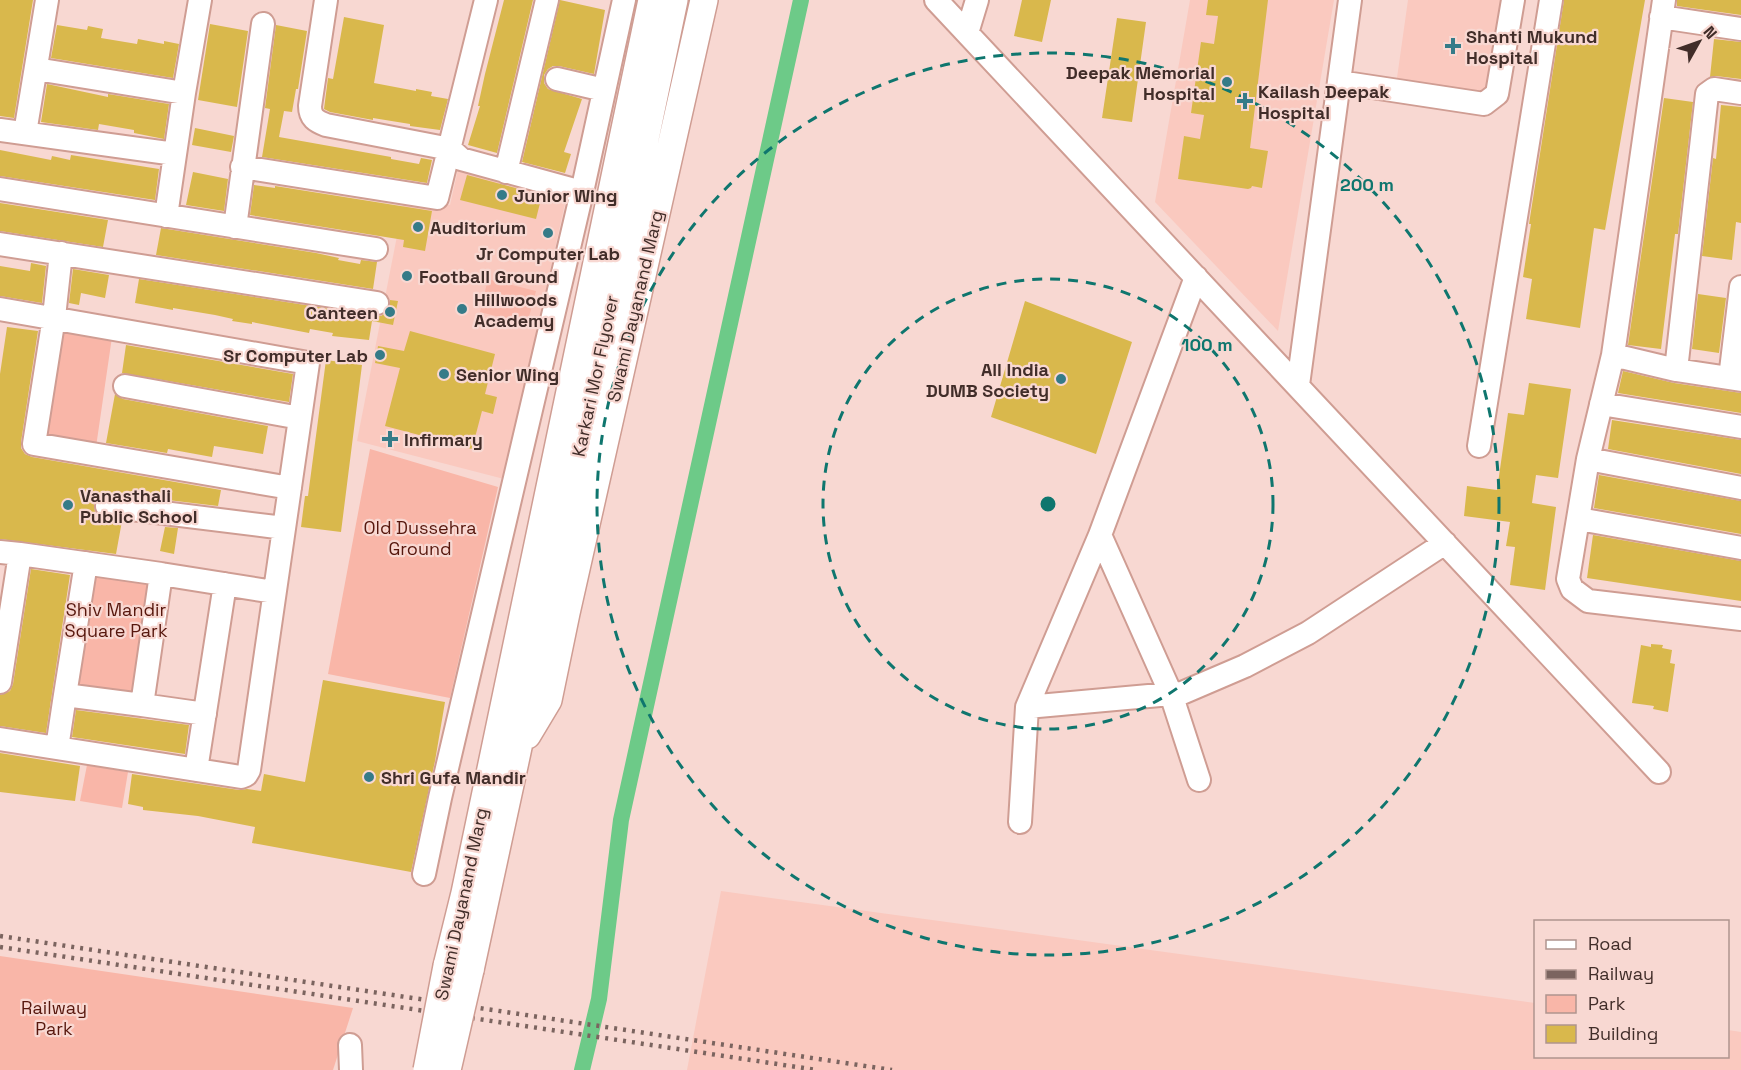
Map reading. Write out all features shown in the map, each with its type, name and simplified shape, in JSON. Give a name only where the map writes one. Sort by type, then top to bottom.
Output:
[{"type":"main road","points":[[506,745],[492,708],[636,0]]},
{"type":"main road","name":"Karkari Mor Flyover","points":[[506,745],[652,0]]},
{"type":"main road","name":"Karkari Mor Flyover","points":[[512,714],[674,0]]},
{"type":"main road","name":"Swami Dayanand Marg","points":[[447,1070],[459,968],[506,745],[548,700],[704,0]]},
{"type":"main road","name":"Swami Dayanand Marg","points":[[427,1070],[459,968]]},
{"type":"street","points":[[26,133],[47,0]]},
{"type":"street","points":[[166,216],[200,0]]},
{"type":"street","points":[[326,0],[310,106],[310,113],[316,121],[326,125],[450,149],[461,159],[582,192]]},
{"type":"street","points":[[242,167],[437,198],[486,0]]},
{"type":"street","points":[[506,172],[547,0]]},
{"type":"street","points":[[424,874],[582,192],[624,0]]},
{"type":"street","points":[[936,0],[1659,772]]},
{"type":"street","points":[[968,33],[977,0]]},
{"type":"street","points":[[1298,385],[1350,0]]},
{"type":"street","points":[[1339,82],[1484,104],[1497,94],[1513,0]]},
{"type":"street","points":[[1479,446],[1551,0]]},
{"type":"street","points":[[1741,29],[1663,8],[1613,356],[1588,459],[1568,579],[1572,589],[1588,601],[1741,619]]},
{"type":"street","points":[[235,227],[263,24]]},
{"type":"street","points":[[36,69],[184,93]]},
{"type":"street","points":[[557,79],[604,90]]},
{"type":"street","points":[[1676,370],[1707,94],[1714,89],[1741,93]]},
{"type":"street","points":[[0,130],[175,154]]},
{"type":"street","points":[[0,189],[376,249]]},
{"type":"street","points":[[0,244],[377,303]]},
{"type":"street","points":[[61,253],[54,317],[34,444],[290,488]]},
{"type":"street","points":[[1020,822],[1027,707],[1100,535],[1196,277]]},
{"type":"street","points":[[1613,356],[1676,370],[1736,379],[1741,287]]},
{"type":"street","points":[[1,313],[54,317],[308,363],[249,770],[241,777]]},
{"type":"street","points":[[124,386],[300,418]]},
{"type":"street","points":[[1601,404],[1741,427]]},
{"type":"street","points":[[1588,459],[1741,488]]},
{"type":"street","points":[[107,506],[284,528]]},
{"type":"street","points":[[1579,519],[1741,548]]},
{"type":"street","points":[[1100,535],[1171,694],[1199,780]]},
{"type":"street","points":[[1027,707],[1182,693],[1245,666],[1308,633],[1445,543]]},
{"type":"street","points":[[0,682],[10,553],[274,592]]},
{"type":"street","points":[[57,748],[86,563]]},
{"type":"street","points":[[142,705],[161,574]]},
{"type":"street","points":[[196,770],[225,584]]},
{"type":"street","points":[[65,695],[205,714]]},
{"type":"street","points":[[0,739],[263,780]]},
{"type":"street","points":[[350,1044],[351,1070]]},
{"type":"shaded area","name":"Kailash Deepak Hospital","points":[[1190,0],[1334,0],[1278,331],[1155,202]]},
{"type":"shaded area","name":"Shanti Mukund Hospital","points":[[1408,0],[1511,0],[1497,106],[1395,92]]},
{"type":"shaded area","name":"Hillwoods Academy","points":[[459,165],[568,190],[504,479],[357,441],[405,195],[450,205]]},
{"type":"shaded area","points":[[721,891],[1534,1003],[1534,1058],[1729,1058],[1729,1030],[1741,1032],[1741,1070],[687,1070]]},
{"type":"green space","points":[[488,279],[536,291],[527,324],[480,312]]},
{"type":"green space","points":[[59,328],[112,337],[96,447],[43,439]]},
{"type":"green space","name":"Old Dussehra Ground","points":[[370,449],[498,487],[450,698],[328,674]]},
{"type":"green space","name":"Shiv Mandir Square Park","points":[[90,568],[157,579],[137,700],[71,692]]},
{"type":"green space","points":[[87,765],[128,772],[122,808],[80,801]]},
{"type":"green space","name":"Railway Park","points":[[0,956],[353,1008],[333,1070],[0,1070]]},
{"type":"building","points":[[0,0],[33,0],[14,118],[0,116]]},
{"type":"building","points":[[504,0],[533,0],[497,153],[468,145],[480,106],[478,106],[485,74]]},
{"type":"building","points":[[560,0],[605,10],[594,74],[553,66],[544,75],[544,83],[548,89],[582,99],[564,152],[571,154],[565,173],[522,162]]},
{"type":"building","points":[[1022,0],[1051,0],[1042,42],[1014,36]]},
{"type":"building","name":"Deepak Memorial Hospital","points":[[1208,0],[1268,0],[1250,148],[1268,151],[1262,188],[1252,186],[1248,189],[1178,179],[1184,136],[1200,139],[1204,115],[1191,113],[1201,42],[1214,44],[1218,16],[1206,15]]},
{"type":"building","points":[[1564,0],[1645,0],[1605,230],[1594,228],[1580,328],[1526,319],[1532,279],[1523,277],[1531,224],[1529,224]]},
{"type":"building","points":[[1677,0],[1741,0],[1741,15],[1677,6]]},
{"type":"building","points":[[344,17],[384,25],[374,83],[432,92],[431,96],[448,99],[440,130],[373,118],[373,120],[324,109],[328,78],[333,79]]},
{"type":"building","points":[[1117,18],[1146,22],[1132,122],[1102,118]]},
{"type":"building","points":[[210,24],[248,31],[237,107],[198,100]]},
{"type":"building","points":[[57,25],[87,30],[88,26],[103,29],[101,38],[137,44],[138,39],[164,44],[164,41],[179,44],[173,78],[51,58]]},
{"type":"building","points":[[276,25],[307,31],[292,112],[284,111],[279,137],[419,164],[421,158],[432,160],[427,183],[262,157],[270,109],[265,108]]},
{"type":"building","points":[[1714,39],[1741,42],[1741,79],[1710,77]]},
{"type":"building","points":[[47,84],[108,97],[108,94],[169,104],[164,139],[134,133],[134,130],[99,124],[98,130],[41,122]]},
{"type":"building","points":[[1664,98],[1693,102],[1678,234],[1675,234],[1661,349],[1628,345]]},
{"type":"building","points":[[1721,105],[1741,107],[1741,223],[1736,222],[1732,260],[1702,256]]},
{"type":"building","points":[[195,128],[234,136],[231,152],[192,145]]},
{"type":"building","points":[[0,150],[51,160],[52,156],[70,160],[71,155],[159,169],[155,200],[0,176]]},
{"type":"building","points":[[193,172],[228,179],[224,211],[186,205]]},
{"type":"building","name":"Junior Wing","points":[[467,175],[542,195],[536,219],[460,200]]},
{"type":"building","points":[[254,185],[275,188],[275,186],[432,211],[425,251],[403,247],[404,240],[250,215]]},
{"type":"building","points":[[0,203],[108,220],[103,247],[0,231]]},
{"type":"building","points":[[161,228],[316,253],[360,264],[361,260],[377,262],[373,289],[156,255]]},
{"type":"building","points":[[31,263],[46,266],[42,303],[0,296],[0,266],[30,271]]},
{"type":"building","points":[[73,269],[109,275],[105,298],[81,293],[79,305],[69,303]]},
{"type":"building","points":[[139,279],[375,316],[381,316],[387,312],[390,300],[398,301],[393,325],[372,321],[369,340],[332,336],[333,333],[310,329],[309,333],[252,322],[252,324],[232,321],[233,319],[215,315],[135,303]]},
{"type":"building","points":[[1698,294],[1726,298],[1719,353],[1692,349]]},
{"type":"building","name":"All India DUMB Society","points":[[1025,301],[1132,342],[1096,454],[991,417]]},
{"type":"building","points":[[7,327],[38,331],[21,442],[21,448],[25,454],[221,490],[218,506],[109,493],[101,494],[96,498],[94,504],[95,512],[99,517],[105,519],[122,521],[116,554],[0,539],[0,374]]},
{"type":"building","name":"Senior Wing","points":[[410,331],[495,354],[485,394],[497,397],[493,414],[482,411],[472,449],[385,426],[400,368],[375,363],[378,346],[404,351]]},
{"type":"building","points":[[126,345],[293,374],[289,402],[122,373]]},
{"type":"building","points":[[326,360],[362,365],[341,532],[301,527],[305,496],[308,496]]},
{"type":"building","points":[[1623,371],[1674,383],[1741,393],[1741,413],[1618,393]]},
{"type":"building","points":[[1529,383],[1571,389],[1558,478],[1536,475],[1532,503],[1556,507],[1545,590],[1510,585],[1515,547],[1506,546],[1510,522],[1464,516],[1467,486],[1497,490],[1508,413],[1524,415]]},
{"type":"building","points":[[115,394],[123,399],[268,426],[263,454],[214,446],[212,457],[168,449],[167,453],[106,443]]},
{"type":"building","points":[[1612,420],[1741,440],[1741,474],[1608,449]]},
{"type":"building","points":[[1599,475],[1741,501],[1741,534],[1594,508]]},
{"type":"building","points":[[165,527],[178,528],[174,554],[160,551]]},
{"type":"building","points":[[1593,535],[1741,561],[1741,601],[1587,578]]},
{"type":"building","points":[[31,569],[70,575],[46,733],[0,726],[0,695],[10,691],[13,684]]},
{"type":"building","points":[[1651,644],[1663,645],[1662,648],[1672,650],[1670,663],[1675,664],[1668,712],[1653,709],[1654,706],[1632,703],[1641,645],[1651,647]]},
{"type":"building","name":"Shri Gufa Mandir","points":[[323,680],[445,702],[411,872],[252,843],[255,827],[198,816],[143,810],[143,807],[128,804],[132,774],[239,790],[261,791],[264,774],[305,782]]},
{"type":"building","points":[[76,710],[189,725],[185,754],[72,737]]},
{"type":"building","points":[[0,753],[80,766],[75,801],[0,792]]},
{"type":"waterway","points":[[582,1070],[599,999],[621,820],[801,0]]},
{"type":"railway","points":[[0,936],[892,1070]]},
{"type":"railway","points":[[0,947],[817,1070]]},
{"type":"place","name":"Shanti Mukund Hospital","points":[[1453,46]]},
{"type":"place","name":"Deepak Memorial Hospital","points":[[1227,82]]},
{"type":"place","name":"Kailash Deepak Hospital","points":[[1245,101]]},
{"type":"place","name":"Junior Wing","points":[[502,195]]},
{"type":"place","name":"Auditorium","points":[[418,227]]},
{"type":"place","name":"Jr Computer Lab","points":[[548,233]]},
{"type":"place","name":"Football Ground","points":[[407,276]]},
{"type":"place","name":"Hillwoods Academy","points":[[462,309]]},
{"type":"place","name":"Canteen","points":[[390,312]]},
{"type":"place","name":"Sr Computer Lab","points":[[380,355]]},
{"type":"place","name":"Senior Wing","points":[[444,374]]},
{"type":"place","name":"All India DUMB Society","points":[[1061,379]]},
{"type":"place","name":"Infirmary","points":[[390,439]]},
{"type":"place","name":"Vanasthali Public School","points":[[68,505]]},
{"type":"place","name":"Shri Gufa Mandir","points":[[369,777]]}]
